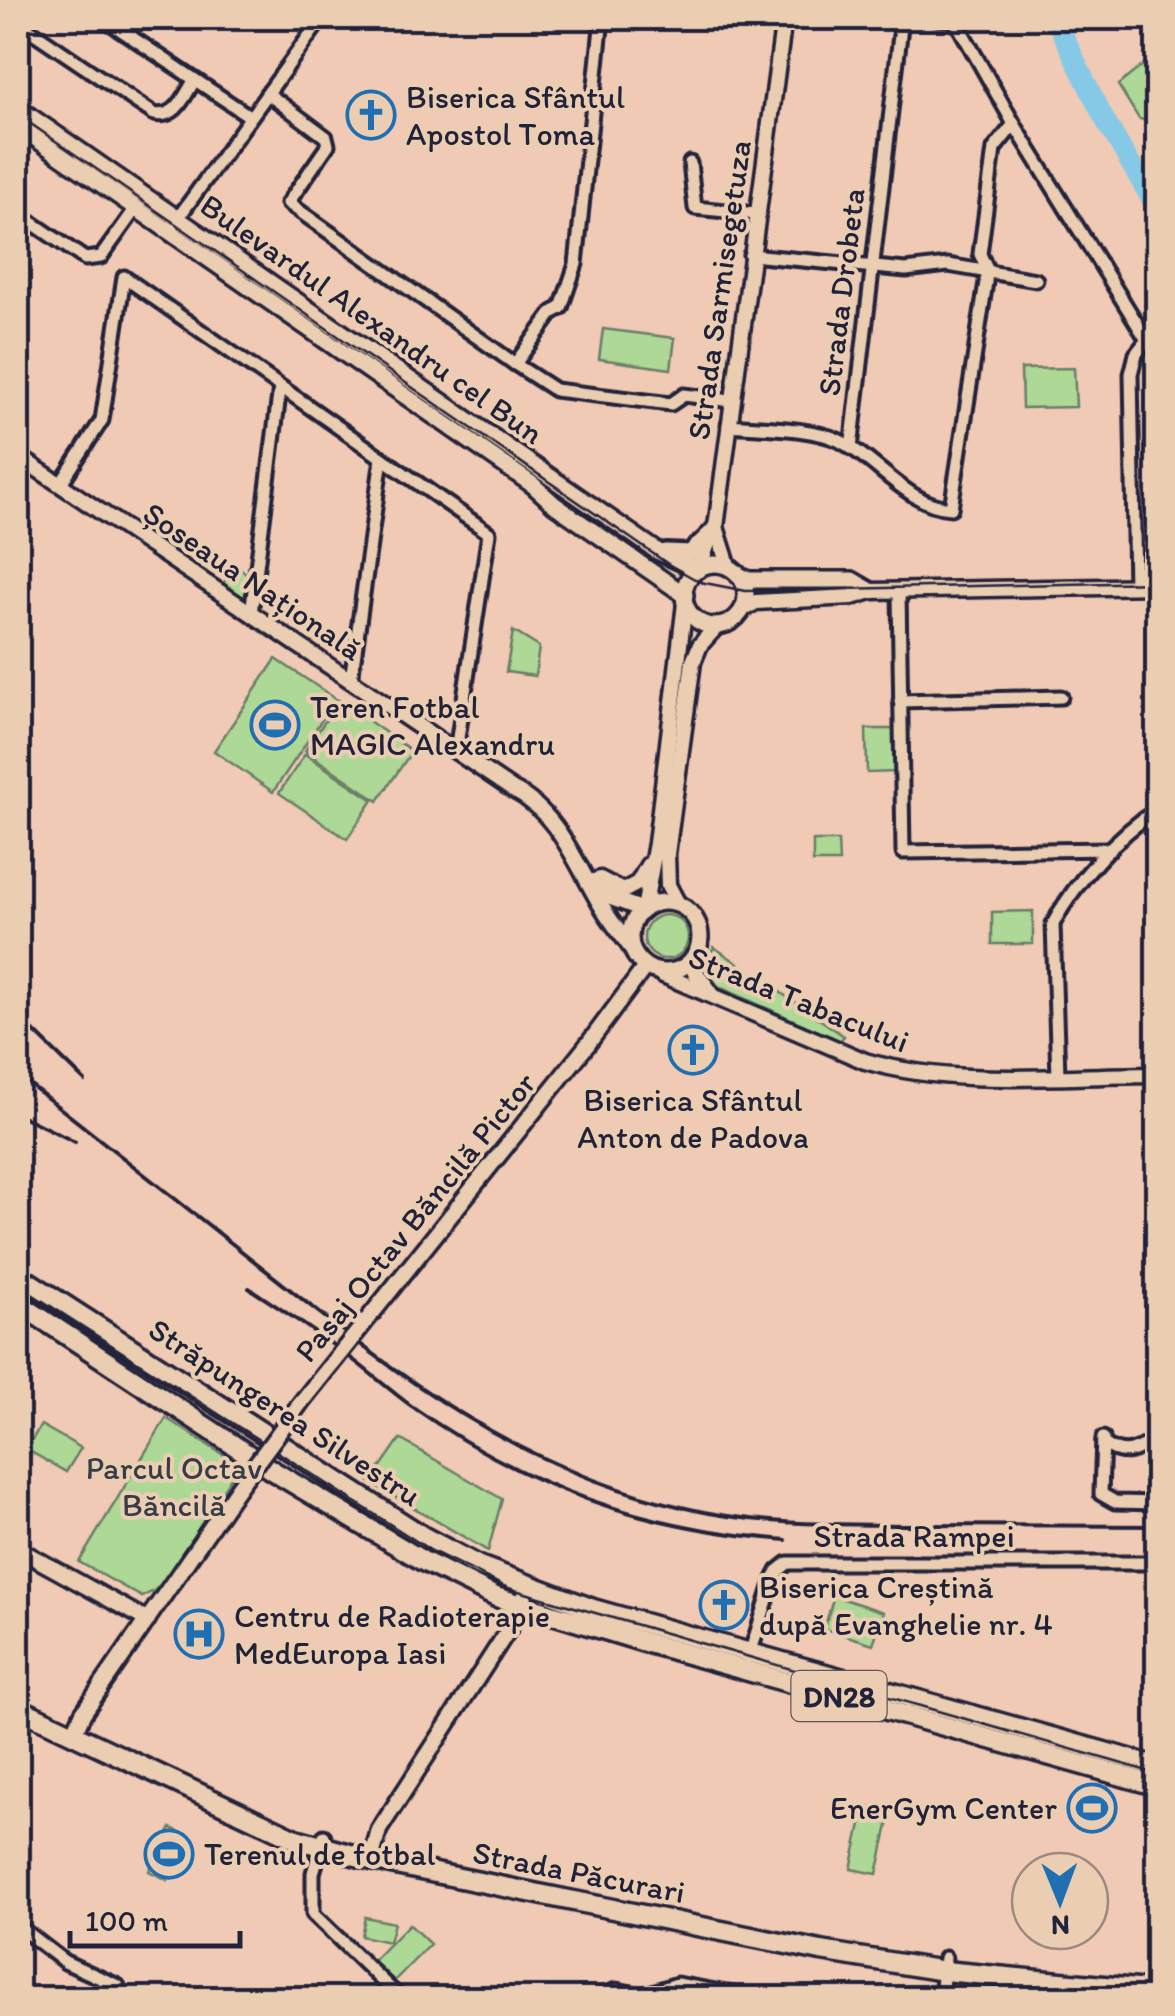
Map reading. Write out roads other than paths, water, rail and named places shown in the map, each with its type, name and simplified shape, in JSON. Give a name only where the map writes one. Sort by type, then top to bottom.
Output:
[{"type":"main road","name":"Bulevardul Alexandru cel Bun","points":[[18,108],[685,599]]},
{"type":"main road","name":"Bulevardul Alexandru cel Bun","points":[[18,126],[136,208],[173,225],[657,551],[698,570]]},
{"type":"main road","points":[[657,551],[690,552],[713,530]]},
{"type":"main road","points":[[713,530],[698,570],[687,582],[685,599],[697,620],[718,626],[732,621],[743,609],[746,591],[734,572]]},
{"type":"main road","points":[[698,570],[716,565],[750,580],[852,580],[870,591]]},
{"type":"main road","points":[[661,902],[678,904],[691,913],[698,928],[698,948],[679,969],[661,974],[645,967],[632,948],[633,925],[644,910],[661,902]]},
{"type":"main road","points":[[692,958],[695,972],[710,992]]},
{"type":"main road","name":"Străpungerea Silvestru","points":[[18,1274],[424,1537],[528,1586]]},
{"type":"main road","name":"DN28","points":[[18,1303],[273,1472],[424,1561],[521,1606],[1158,1766]]},
{"type":"main road","name":"DN28","points":[[528,1586],[748,1662],[1158,1786]]},
{"type":"main road","points":[[76,1730],[147,1620]]},
{"type":"main road","name":"Strada Păcurari","points":[[18,1697],[76,1730]]},
{"type":"main road","name":"Strada Păcurari","points":[[18,1708],[76,1730],[322,1842],[944,1964],[1158,1991]]},
{"type":"main road","name":"Strada Păcurari","points":[[944,1964],[1158,1979]]},
{"type":"street","points":[[103,18],[249,116]]},
{"type":"street","points":[[173,225],[322,18]]},
{"type":"street","points":[[515,364],[561,308],[576,264],[602,18]]},
{"type":"street","name":"Strada Sarmisegetuza","points":[[734,572],[713,530],[784,18]]},
{"type":"street","name":"Strada Drobeta","points":[[728,424],[828,436],[851,448],[902,18]]},
{"type":"street","points":[[937,18],[950,19],[958,25],[1014,124],[1152,345],[1136,354],[1130,374],[1135,586]]},
{"type":"street","points":[[18,22],[154,114],[173,113],[194,80]]},
{"type":"street","points":[[266,92],[326,138],[328,145],[288,203],[515,364],[556,390],[672,404],[684,395],[731,401]]},
{"type":"street","points":[[851,448],[933,507],[951,508],[987,270],[980,254],[994,149],[1014,124]]},
{"type":"street","points":[[690,163],[695,208],[756,214]]},
{"type":"street","points":[[18,213],[84,258],[101,257],[136,208]]},
{"type":"street","points":[[750,254],[870,268],[906,270],[948,265],[1036,280]]},
{"type":"street","points":[[60,486],[102,420],[124,277],[489,533],[456,751]]},
{"type":"street","points":[[252,614],[280,387]]},
{"type":"street","name":"Șoseaua Națională","points":[[18,456],[532,799],[571,851],[594,894],[632,948]]},
{"type":"street","points":[[351,680],[382,458]]},
{"type":"street","points":[[743,609],[756,602],[852,598],[870,591],[1158,586]]},
{"type":"street","points":[[899,591],[903,852],[1111,850]]},
{"type":"street","points":[[644,910],[685,599]]},
{"type":"street","points":[[678,904],[668,885],[667,854],[693,662],[700,645],[718,626]]},
{"type":"street","points":[[900,700],[1061,697]]},
{"type":"street","points":[[1058,1076],[1052,924],[1064,904],[1111,850],[1158,810]]},
{"type":"street","points":[[571,851],[605,883],[623,891],[638,882],[654,853]]},
{"type":"street","name":"Șoseaua Națională","points":[[586,874],[611,898],[644,910]]},
{"type":"street","name":"Pasaj Octav Băncilă Pictor","points":[[147,1620],[271,1441],[645,967]]},
{"type":"street","name":"Strada Tabacului","points":[[661,974],[865,1061],[896,1070],[933,1074],[1158,1075]]},
{"type":"street","points":[[1155,1440],[1138,1450],[1121,1453],[1103,1440],[1101,1494],[1115,1502],[1158,1503]]},
{"type":"street","points":[[18,1549],[147,1620]]},
{"type":"street","name":"Strada Rampei","points":[[748,1662],[773,1581],[778,1570],[788,1563],[1158,1563]]},
{"type":"street","points":[[372,1854],[379,1830],[475,1683],[521,1606],[528,1586]]},
{"type":"street","points":[[322,1842],[311,1894],[313,1914],[400,1998]]},
{"type":"street","points":[[18,1926],[64,1962],[118,1986]]},
{"type":"street","points":[[941,1998],[944,1964]]},
{"type":"street","points":[[598,1998],[616,1990],[644,1995],[677,1984],[755,1998]]},
{"type":"waterway","points":[[1055,18],[1102,115],[1158,211]]},
{"type":"tram line","points":[[18,115],[668,564],[700,582],[746,591],[1158,582]]},
{"type":"tram line","points":[[18,1285],[430,1550],[508,1588],[1158,1774]]},
{"type":"railway","points":[[18,1016],[85,1081]]},
{"type":"railway","points":[[18,1075],[403,1375],[455,1410],[566,1469],[690,1509],[774,1521],[1158,1526]]},
{"type":"railway","points":[[18,1114],[75,1142]]},
{"type":"railway","points":[[249,1288],[330,1342],[410,1405],[498,1460],[588,1500],[635,1514],[684,1526],[786,1540]]},
{"type":"place","name":"Biserica Sfântul Apostol Toma","points":[[371,115]]},
{"type":"place","name":"Teren Fotbal MAGIC Alexandru","points":[[275,725]]},
{"type":"place","name":"Biserica Sfântul Anton de Padova","points":[[693,1050]]},
{"type":"place","name":"Biserica Creștină după Evanghelie nr. 4","points":[[724,1605]]},
{"type":"place","name":"Centru de Radioterapie MedEuropa Iasi","points":[[199,1634]]},
{"type":"place","name":"EnerGym Center","points":[[1092,1808]]},
{"type":"place","name":"Terenul de fotbal","points":[[169,1854]]},
{"type":"park label","name":"Parcul Octav Băncilă","points":[[174,1486]]}]
